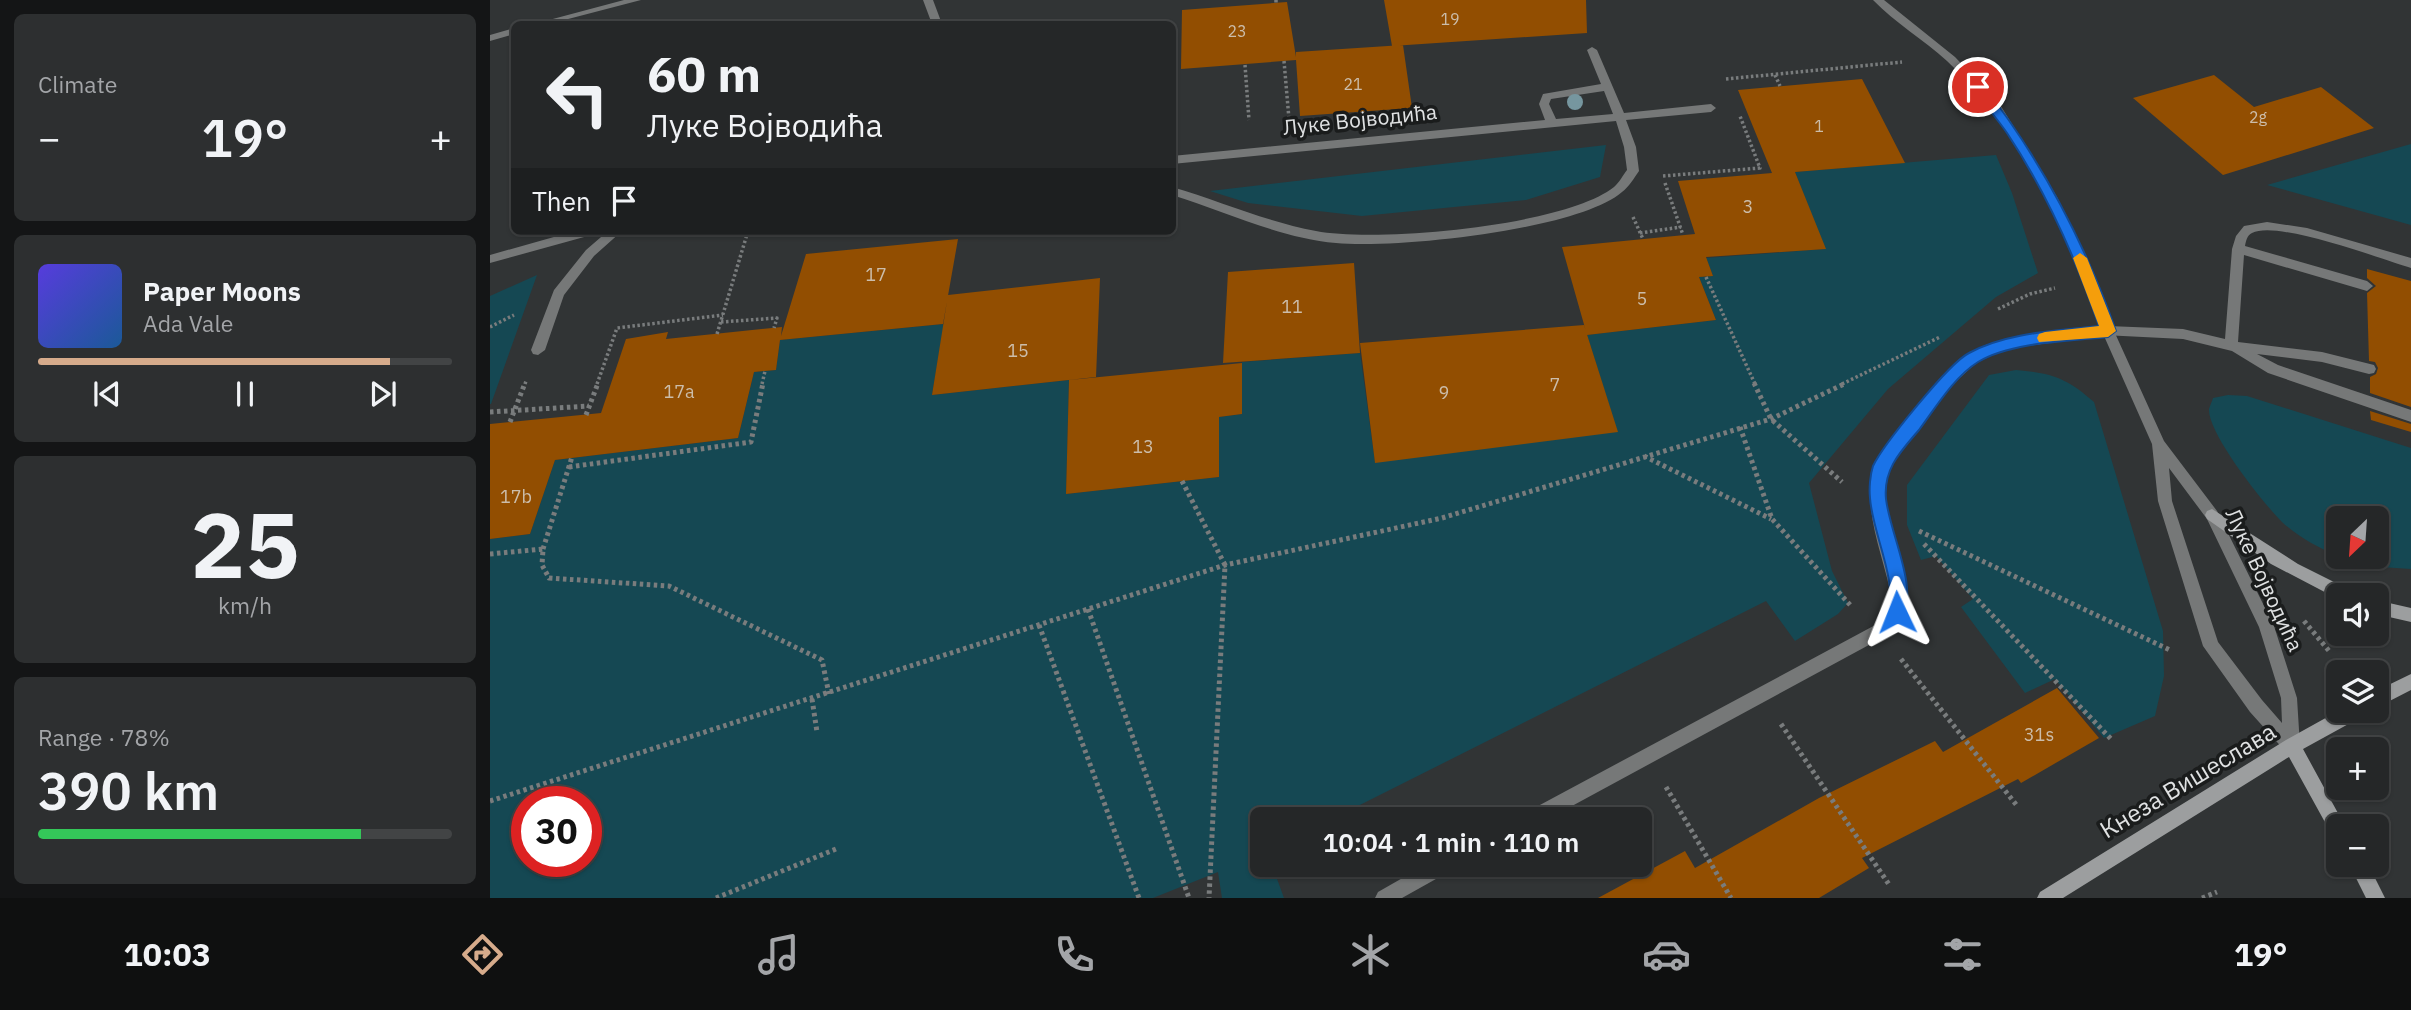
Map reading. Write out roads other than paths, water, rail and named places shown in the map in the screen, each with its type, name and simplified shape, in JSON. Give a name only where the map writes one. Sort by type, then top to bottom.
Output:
[{"type":"main road","points":[[2212,514],[2290,568],[2326,586]]},
{"type":"main road","points":[[2389,610],[2411,615]]},
{"type":"main road","points":[[2389,693],[2411,682]]},
{"type":"main road","name":"Кнеза Вишеслава","points":[[2046,898],[2334,723]]},
{"type":"main road","points":[[2292,746],[2330,814]]},
{"type":"main road","points":[[2365,877],[2376,898]]},
{"type":"street","points":[[551,21],[636,0]]},
{"type":"street","points":[[928,0],[936,21]]},
{"type":"street","name":"Луке Војводића","points":[[1878,0],[1948,56],[1995,106],[2052,197],[2090,279],[2108,331],[2159,444],[2212,514],[2266,626],[2281,664],[2289,698],[2292,746]]},
{"type":"street","points":[[490,38],[511,32]]},
{"type":"street","points":[[1176,192],[1272,224],[1336,239],[1397,240],[1465,234],[1584,206],[1619,188],[1628,180],[1634,166],[1619,116],[1592,50]]},
{"type":"street","points":[[1551,122],[1544,104],[1548,96],[1607,87]]},
{"type":"street","name":"Луке Војводића","points":[[1176,160],[1711,108]]},
{"type":"street","points":[[2231,346],[2238,249],[2241,236],[2249,228],[2269,227],[2300,231],[2411,263]]},
{"type":"street","points":[[490,259],[577,235]]},
{"type":"street","points":[[538,350],[558,293],[590,253],[611,235]]},
{"type":"street","points":[[2238,249],[2367,286]]},
{"type":"street","points":[[1553,807],[1879,631],[1897,612],[1900,601],[1877,495],[1880,469],[1956,371],[1974,357],[2007,345],[2108,331],[2183,334],[2231,346],[2322,357],[2370,369]]},
{"type":"street","points":[[2231,346],[2273,369],[2411,416]]},
{"type":"street","name":"Луке Војводића","points":[[2159,444],[2165,501],[2210,646],[2256,706],[2292,746]]},
{"type":"street","points":[[1384,898],[1422,877]]}]
